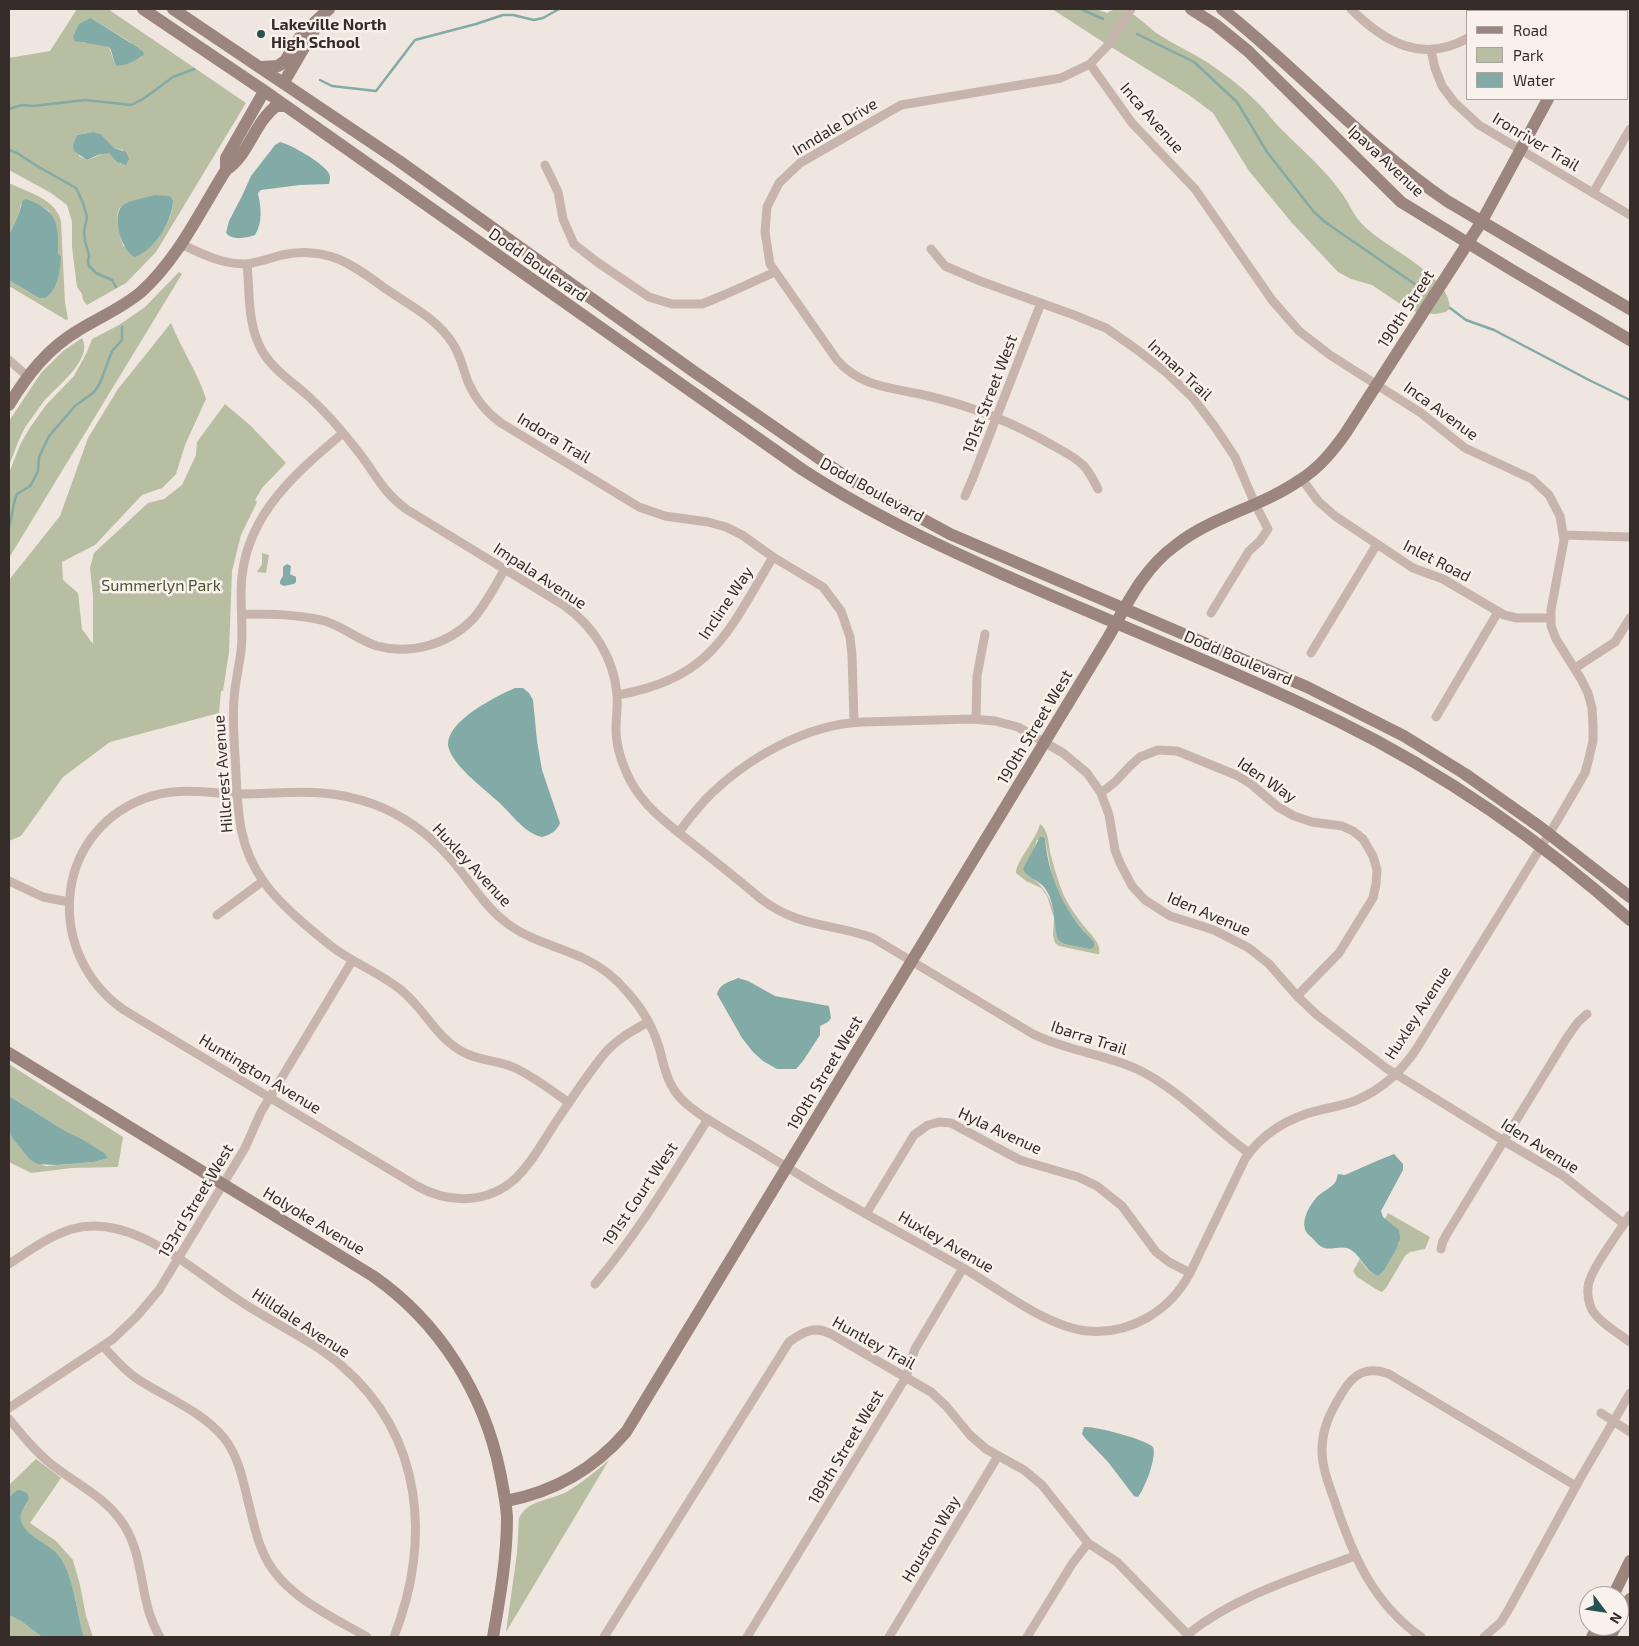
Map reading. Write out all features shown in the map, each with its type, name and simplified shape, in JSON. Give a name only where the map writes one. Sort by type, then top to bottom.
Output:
[{"type":"street","name":"Dodd Boulevard","points":[[143,9],[266,92],[816,478],[892,522],[959,555],[1265,687],[1350,727],[1407,758],[1456,788],[1541,847],[1630,920]]},
{"type":"street","points":[[150,9],[158,10],[250,71],[269,81],[284,82],[324,13]]},
{"type":"street","name":"Dodd Boulevard","points":[[173,9],[261,66],[399,161],[653,343],[849,479],[950,534],[1308,687],[1404,736],[1465,774],[1550,833],[1630,897]]},
{"type":"street","name":"Inndale Drive","points":[[1098,489],[1086,468],[1072,456],[1036,436],[996,418],[939,399],[884,388],[860,379],[837,360],[770,264],[765,232],[766,207],[779,183],[800,163],[901,106],[1061,78],[1090,64],[1111,42],[1131,9]]},
{"type":"street","name":"Ipava Avenue","points":[[1191,9],[1215,24],[1248,51],[1401,202],[1630,340]]},
{"type":"street","name":"Ipava Avenue","points":[[1222,9],[1268,46],[1390,158],[1419,181],[1447,200],[1630,309]]},
{"type":"street","points":[[1351,9],[1372,28],[1390,40],[1416,49],[1431,50],[1455,44],[1466,39]]},
{"type":"street","points":[[261,66],[278,66],[285,61],[302,34],[324,13]]},
{"type":"street","name":"Ironriver Trail","points":[[1431,50],[1442,86],[1454,102],[1479,125],[1630,215]]},
{"type":"street","name":"Inca Avenue","points":[[1090,64],[1132,123],[1195,189],[1272,300],[1298,329],[1330,355],[1421,413],[1465,448],[1521,474],[1541,487],[1556,506],[1560,516],[1563,535],[1562,552],[1550,618],[1556,639],[1575,668],[1588,693],[1592,708],[1593,741],[1585,773],[1550,833]]},
{"type":"street","points":[[226,170],[226,158],[262,95],[266,92],[279,92],[297,100],[386,159],[399,161]]},
{"type":"street","name":"190th Street","points":[[1124,609],[1146,573],[1175,545],[1198,530],[1288,488],[1326,459],[1377,385],[1482,221],[1547,100]]},
{"type":"street","points":[[9,405],[27,376],[46,355],[62,341],[117,309],[143,290],[161,271],[181,244],[226,170],[234,164],[270,111],[276,106],[286,106]]},
{"type":"street","points":[[1594,193],[1630,130]]},
{"type":"street","points":[[545,165],[558,192],[562,219],[574,244],[649,297],[672,304],[702,304],[774,272]]},
{"type":"street","name":"Indora Trail","points":[[181,244],[210,258],[228,263],[247,264],[289,254],[310,253],[337,258],[353,266],[430,319],[444,332],[460,357],[468,382],[476,396],[486,410],[501,423],[639,507],[665,516],[708,522],[726,527],[742,535],[773,557],[822,587],[833,598],[841,611],[852,647],[854,722]]},
{"type":"street","name":"Inman Trail","points":[[931,249],[945,266],[1106,328],[1136,349],[1193,398],[1216,427],[1235,457],[1255,504]]},
{"type":"street","name":"Impala Avenue","points":[[247,264],[250,317],[261,348],[273,366],[313,400],[343,433],[362,456],[383,488],[411,512],[565,606],[585,623],[597,638],[612,671],[617,695],[617,735],[620,754],[626,772],[636,790],[649,807],[761,899],[780,911],[805,922],[867,936],[912,961]]},
{"type":"street","name":"191st Street West","points":[[965,496],[1041,303]]},
{"type":"street","points":[[9,360],[27,376]]},
{"type":"street","name":"Hillcrest Avenue","points":[[343,433],[301,469],[268,507],[251,540],[245,560],[241,592],[241,649],[233,711],[239,821],[249,858],[263,882],[281,902],[323,939],[352,961],[401,990],[418,1007],[436,1031],[463,1052],[514,1068],[533,1078],[569,1103]]},
{"type":"street","name":"Inlet Road","points":[[1302,479],[1326,509],[1413,568],[1443,579],[1498,612],[1517,618],[1550,618]]},
{"type":"street","points":[[1211,613],[1249,551],[1260,541],[1268,529],[1255,504]]},
{"type":"street","points":[[1563,535],[1630,537]]},
{"type":"street","points":[[1311,653],[1377,544]]},
{"type":"street","name":"Incline Way","points":[[617,695],[643,690],[668,682],[691,669],[705,657],[725,636],[773,557]]},
{"type":"street","points":[[242,614],[278,614],[310,618],[340,626],[362,640],[378,646],[414,649],[440,642],[464,627],[478,612],[505,570]]},
{"type":"street","name":"190th Street West","points":[[506,1501],[525,1498],[568,1480],[596,1462],[620,1439],[632,1422],[1124,609]]},
{"type":"street","points":[[1436,717],[1498,612]]},
{"type":"street","points":[[1575,668],[1616,642],[1630,618]]},
{"type":"street","points":[[976,719],[977,676],[985,634]]},
{"type":"street","name":"Iden Avenue","points":[[679,832],[716,789],[763,755],[782,744],[810,733],[854,722],[976,719],[1010,724],[1045,741],[1078,764],[1091,777],[1101,793],[1109,814],[1117,857],[1132,886],[1153,906],[1170,916],[1214,930],[1249,948],[1269,964],[1297,996],[1328,1023],[1395,1075],[1562,1175],[1624,1224]]},
{"type":"street","name":"Iden Way","points":[[1101,793],[1140,757],[1152,752],[1171,750],[1183,753],[1236,775],[1251,784],[1278,807],[1294,816],[1312,822],[1342,826],[1353,831],[1363,839],[1370,850],[1377,870],[1372,898],[1339,953],[1297,996]]},
{"type":"street","name":"Huntington Avenue","points":[[237,794],[192,790],[171,791],[145,798],[123,809],[102,826],[85,850],[74,874],[69,902],[70,927],[78,956],[92,980],[109,998],[132,1014],[426,1191],[444,1198],[453,1199],[485,1196],[509,1184],[525,1169],[569,1103],[611,1047],[626,1034],[648,1022]]},
{"type":"street","name":"Huxley Avenue","points":[[237,794],[296,791],[323,792],[362,800],[399,816],[422,831],[442,849],[479,896],[499,917],[528,936],[583,958],[603,970],[629,993],[648,1022],[656,1039],[672,1088],[686,1104],[866,1214],[963,1268],[1052,1321],[1070,1328],[1097,1331],[1125,1327],[1151,1316],[1173,1298],[1190,1273],[1249,1153],[1266,1135],[1280,1126],[1312,1112],[1358,1100],[1377,1089],[1395,1075],[1417,1048],[1550,833]]},
{"type":"street","points":[[9,881],[43,897],[69,902]]},
{"type":"street","points":[[217,915],[263,882]]},
{"type":"street","name":"193rd Street West","points":[[9,1408],[103,1346],[145,1308],[178,1259],[245,1148],[258,1118],[352,961]]},
{"type":"street","name":"Ibarra Trail","points":[[912,961],[1033,1034],[1063,1047],[1111,1059],[1151,1076],[1188,1101],[1228,1138],[1249,1153]]},
{"type":"street","points":[[1442,1249],[1446,1236],[1572,1030],[1587,1014]]},
{"type":"street","name":"Holyoke Avenue","points":[[9,1053],[373,1276],[392,1290],[435,1333],[456,1362],[478,1402],[495,1450],[506,1501],[505,1569],[493,1637]]},
{"type":"street","name":"191st Court West","points":[[595,1284],[650,1212],[708,1119]]},
{"type":"street","name":"Hyla Avenue","points":[[866,1214],[914,1135],[928,1125],[939,1122],[951,1123],[1020,1160],[1078,1177],[1097,1186],[1122,1206],[1156,1252],[1169,1262],[1190,1273]]},
{"type":"street","points":[[1630,1215],[1592,1275],[1588,1287],[1589,1302],[1593,1311],[1630,1342]]},
{"type":"street","name":"Hilldale Avenue","points":[[9,1264],[63,1233],[78,1228],[99,1225],[122,1229],[178,1259],[246,1306],[315,1346],[336,1361],[365,1389],[391,1426],[413,1486],[416,1519],[415,1550],[409,1590],[394,1637]]},
{"type":"street","name":"189th Street West","points":[[747,1637],[906,1377],[916,1349],[963,1268]]},
{"type":"street","name":"Huntley Trail","points":[[604,1637],[789,1342],[803,1332],[814,1329],[824,1330],[936,1396],[970,1435],[986,1449],[1024,1470],[1042,1485],[1088,1543],[1116,1562],[1189,1636]]},
{"type":"street","points":[[103,1346],[130,1373],[200,1416],[218,1431],[237,1460],[260,1544],[272,1569],[286,1586],[298,1596],[367,1637]]},
{"type":"street","points":[[1421,1637],[1388,1609],[1369,1583],[1355,1556],[1343,1526],[1322,1462],[1323,1433],[1334,1407],[1349,1382],[1365,1371],[1372,1370],[1389,1374],[1576,1486]]},
{"type":"street","points":[[1484,1637],[1500,1622],[1630,1393]]},
{"type":"street","points":[[1601,1413],[1630,1432]]},
{"type":"street","points":[[9,1419],[42,1456],[103,1501],[124,1525],[137,1553],[142,1574],[144,1597],[149,1614],[160,1637]]},
{"type":"street","name":"Houston Way","points":[[889,1637],[998,1456]]},
{"type":"street","points":[[1027,1637],[1072,1564],[1088,1543]]},
{"type":"street","points":[[1189,1636],[1208,1619],[1277,1584],[1355,1556]]},
{"type":"street","points":[[1617,1586],[1630,1561]]},
{"type":"green space","points":[[77,9],[108,9],[246,103],[156,252],[126,283],[87,305],[77,287],[72,247],[72,222],[67,205],[51,193],[9,170],[9,58],[50,51]],"holes":[[[91,18],[130,42],[142,57],[128,64],[114,62],[109,47],[82,43]],[[93,132],[101,134],[114,148],[123,150],[121,164],[109,153],[87,160],[79,156],[77,135]],[[170,196],[173,200],[173,207],[166,226],[149,248],[123,246],[117,220],[118,211],[126,204],[149,198]]]},
{"type":"green space","points":[[1052,9],[1096,9],[1107,13],[1121,9],[1128,11],[1158,34],[1225,75],[1258,103],[1321,169],[1343,195],[1357,218],[1367,229],[1426,271],[1438,282],[1447,295],[1450,308],[1446,312],[1436,314],[1409,310],[1372,285],[1351,279],[1338,272],[1292,223],[1249,171],[1213,113],[1189,95]]},
{"type":"green space","points":[[9,183],[48,202],[58,214],[61,222],[65,303],[68,319],[66,320],[9,286],[9,280],[39,298],[56,284],[60,265],[49,211],[43,207],[21,204],[18,216],[9,235]]},
{"type":"green space","points":[[179,272],[182,274],[9,558],[9,473],[20,445],[29,429],[46,405],[74,376],[92,339],[119,325],[145,307]]},
{"type":"green space","name":"Summerlyn Park","points":[[171,323],[206,399],[185,445],[176,474],[162,488],[142,495],[95,545],[62,562],[63,580],[78,593],[82,629],[93,644],[93,596],[90,568],[94,553],[148,503],[164,499],[182,485],[196,455],[197,442],[225,404],[251,426],[286,463],[262,488],[241,535],[232,571],[229,652],[223,691],[221,691],[219,713],[110,742],[63,777],[21,836],[9,841],[9,580],[60,516],[88,438],[118,389]]},
{"type":"green space","points":[[82,338],[84,346],[83,355],[72,372],[44,401],[26,426],[9,465],[9,421],[41,373],[63,351]]},
{"type":"green space","points":[[262,553],[269,555],[266,573],[257,572],[262,564]]},
{"type":"green space","points":[[1040,824],[1046,831],[1054,868],[1064,896],[1075,915],[1097,942],[1099,954],[1059,946],[1055,943],[1053,935],[1054,918],[1047,896],[1041,888],[1026,881],[1016,873],[1019,863]],"holes":[[[1045,839],[1053,881],[1066,908],[1087,935],[1089,949],[1064,944],[1058,940],[1052,905],[1042,887],[1026,874],[1037,840]]]},
{"type":"green space","points":[[9,1064],[123,1137],[118,1167],[72,1168],[31,1173],[9,1162],[9,1129],[12,1138],[30,1160],[46,1166],[94,1162],[108,1158],[106,1154],[9,1096]]},
{"type":"green space","points":[[1388,1213],[1430,1237],[1425,1249],[1410,1252],[1405,1256],[1382,1292],[1357,1277],[1353,1271],[1360,1259],[1363,1265],[1375,1275],[1378,1276],[1384,1271],[1399,1242],[1399,1230],[1385,1219]]},
{"type":"green space","points":[[36,1459],[61,1478],[30,1523],[56,1541],[73,1560],[93,1637],[84,1637],[72,1587],[62,1560],[52,1549],[28,1532],[21,1520],[23,1509],[29,1499],[16,1491],[9,1497],[9,1485]]},
{"type":"green space","points":[[609,1460],[506,1632],[517,1553],[519,1518],[528,1507],[568,1491]]},
{"type":"green space","points":[[9,1615],[21,1621],[42,1637],[9,1637]]},
{"type":"water","points":[[91,18],[137,47],[144,55],[128,64],[117,66],[109,47],[75,41],[73,37],[79,24]]},
{"type":"water","points":[[93,132],[101,134],[114,148],[126,152],[129,159],[126,165],[117,162],[109,153],[87,160],[74,151],[73,145],[77,135]]},
{"type":"water","points":[[280,142],[299,150],[324,168],[329,173],[329,184],[300,185],[261,190],[258,193],[260,220],[255,235],[239,238],[229,236],[226,233],[229,221],[251,176],[275,145]]},
{"type":"water","points":[[155,195],[170,196],[173,200],[170,216],[156,241],[135,257],[130,254],[122,241],[118,225],[119,211],[128,202]]},
{"type":"water","points":[[26,199],[36,203],[50,213],[54,219],[58,234],[58,254],[61,257],[58,280],[53,290],[45,298],[39,298],[9,280],[9,235],[23,200]]},
{"type":"water","points":[[287,564],[291,566],[290,574],[296,577],[296,582],[284,586],[280,584],[280,581],[283,576],[283,567]]},
{"type":"water","points":[[515,688],[523,688],[533,700],[542,770],[560,823],[553,832],[542,837],[522,826],[501,804],[469,776],[457,763],[449,749],[449,739],[453,730],[462,720],[484,704]]},
{"type":"water","points":[[1040,837],[1045,839],[1050,868],[1060,895],[1075,919],[1094,942],[1093,948],[1089,949],[1064,944],[1058,940],[1051,899],[1044,887],[1027,875],[1023,869]]},
{"type":"water","points":[[738,978],[748,981],[775,996],[829,1006],[831,1018],[820,1026],[820,1035],[796,1069],[777,1069],[763,1061],[742,1038],[717,994],[723,985]]},
{"type":"water","points":[[9,1096],[106,1154],[108,1158],[94,1162],[57,1165],[38,1164],[30,1160],[12,1138],[9,1129]]},
{"type":"water","points":[[1394,1154],[1403,1164],[1403,1170],[1381,1211],[1383,1217],[1399,1230],[1400,1238],[1397,1248],[1384,1271],[1378,1276],[1369,1270],[1352,1250],[1347,1248],[1324,1248],[1306,1232],[1304,1221],[1311,1205],[1318,1196],[1335,1183],[1338,1174],[1345,1175]]},
{"type":"water","points":[[1084,1427],[1120,1434],[1140,1440],[1153,1447],[1154,1452],[1150,1472],[1138,1497],[1134,1496],[1108,1462],[1085,1438],[1082,1434]]},
{"type":"water","points":[[20,1490],[27,1493],[29,1499],[23,1509],[21,1520],[28,1532],[52,1549],[62,1560],[72,1587],[84,1637],[42,1637],[21,1621],[9,1615],[9,1497]]},
{"type":"waterway","points":[[320,80],[332,86],[376,91],[415,40],[503,15],[513,15],[534,20],[543,18],[559,9]]},
{"type":"waterway","points":[[1081,9],[1103,19]]},
{"type":"waterway","points":[[1137,34],[1194,62],[1237,102],[1267,152],[1314,212],[1325,222],[1419,287]]},
{"type":"waterway","points":[[9,109],[22,105],[33,106],[85,100],[131,105],[143,99],[173,77],[194,69]]},
{"type":"waterway","points":[[9,150],[76,188],[87,217],[84,232],[89,255],[89,266],[96,273],[112,280],[116,287]]},
{"type":"waterway","points":[[1450,308],[1466,320],[1494,330],[1630,400]]},
{"type":"waterway","points":[[9,527],[17,494],[32,483],[38,471],[39,457],[49,436],[75,406],[94,392],[100,383],[112,351],[122,340],[122,327]]},
{"type":"place","name":"Lakeville North High School","points":[[261,34]]}]
